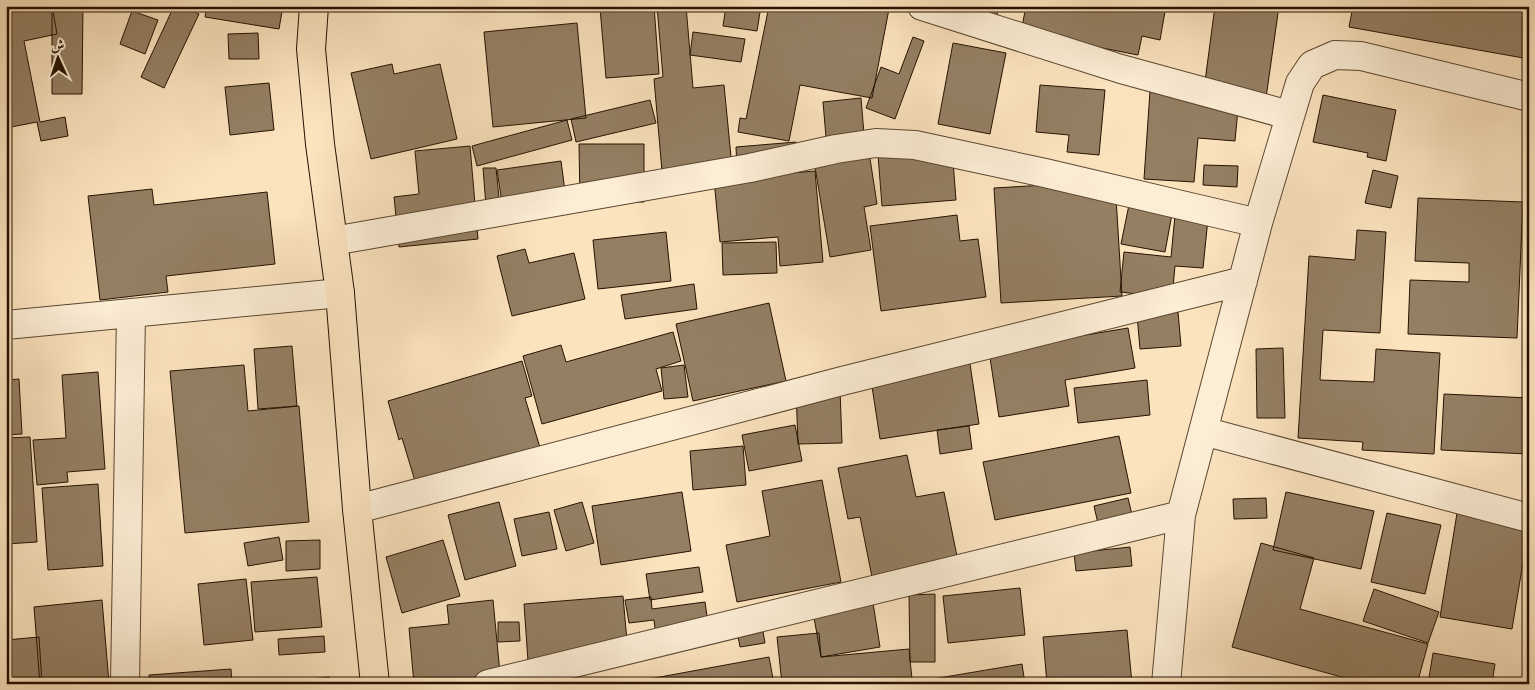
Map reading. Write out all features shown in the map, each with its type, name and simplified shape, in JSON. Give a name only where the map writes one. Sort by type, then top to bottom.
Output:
[{"type":"main road","points":[[314,6],[311,49],[320,144],[340,293],[357,510],[375,684]]},
{"type":"street","points":[[922,6],[1121,69],[1289,115]]},
{"type":"street","points":[[1166,684],[1181,515],[1258,223],[1300,83],[1312,65],[1335,55],[1361,56],[1529,98]]},
{"type":"street","points":[[333,241],[750,168],[836,149],[876,143],[915,145],[1045,173],[1258,223]]},
{"type":"street","points":[[357,510],[842,381],[1243,281]]},
{"type":"street","points":[[6,325],[340,293]]},
{"type":"street","points":[[125,684],[131,313]]},
{"type":"street","points":[[1203,431],[1529,518]]},
{"type":"street","points":[[488,684],[1181,515]]},
{"type":"building","points":[[6,6],[52,6],[57,34],[24,41],[40,122],[65,117],[68,136],[41,141],[37,122],[6,128]]},
{"type":"building","points":[[52,6],[83,6],[82,94],[52,94]]},
{"type":"building","points":[[174,6],[182,6],[199,14],[164,88],[141,77]]},
{"type":"building","points":[[207,6],[283,6],[279,29],[205,17]]},
{"type":"building","points":[[654,6],[659,74],[606,78],[600,8]]},
{"type":"building","points":[[657,6],[686,6],[693,88],[724,85],[733,177],[663,183],[654,79],[663,77]]},
{"type":"building","points":[[726,6],[761,6],[757,31],[723,26]]},
{"type":"building","points":[[769,6],[876,6],[889,9],[872,98],[800,85],[789,141],[738,132],[740,118],[746,119]]},
{"type":"building","points":[[939,6],[998,6],[997,17]]},
{"type":"building","points":[[1026,6],[1166,6],[1160,40],[1142,36],[1138,55],[1021,32]]},
{"type":"building","points":[[1215,6],[1279,6],[1266,98],[1204,89]]},
{"type":"building","points":[[1353,6],[1529,6],[1529,59],[1349,27]]},
{"type":"building","points":[[132,11],[158,20],[145,54],[120,44]]},
{"type":"building","points":[[577,23],[586,118],[493,127],[484,32]]},
{"type":"building","points":[[693,32],[745,39],[741,62],[690,55]]},
{"type":"building","points":[[258,33],[259,59],[229,59],[228,34]]},
{"type":"building","points":[[913,37],[924,41],[895,119],[866,108],[881,67],[899,74]]},
{"type":"building","points":[[953,43],[1006,53],[990,134],[938,124]]},
{"type":"building","points":[[392,64],[394,74],[440,64],[457,139],[371,159],[351,73]]},
{"type":"building","points":[[269,83],[274,130],[230,135],[225,87]]},
{"type":"building","points":[[1040,85],[1105,90],[1099,155],[1067,152],[1069,135],[1036,132]]},
{"type":"building","points":[[1150,91],[1239,98],[1235,141],[1198,138],[1194,182],[1144,179]]},
{"type":"building","points":[[1323,95],[1396,110],[1386,161],[1367,157],[1368,153],[1313,142]]},
{"type":"building","points":[[861,98],[865,146],[827,149],[823,102]]},
{"type":"building","points":[[650,100],[656,123],[576,142],[571,119]]},
{"type":"building","points":[[567,120],[572,140],[477,166],[472,146]]},
{"type":"building","points":[[796,142],[797,163],[737,168],[736,147]]},
{"type":"building","points":[[579,144],[644,144],[644,202],[580,202]]},
{"type":"building","points":[[470,146],[478,239],[399,247],[394,197],[419,194],[415,151]]},
{"type":"building","points":[[952,149],[956,200],[882,206],[878,155]]},
{"type":"building","points":[[869,152],[877,204],[864,207],[871,250],[830,257],[814,161]]},
{"type":"building","points":[[561,161],[568,214],[505,223],[497,170]]},
{"type":"building","points":[[1204,165],[1238,166],[1237,187],[1203,185]]},
{"type":"building","points":[[483,168],[496,168],[501,218],[487,219]]},
{"type":"building","points":[[1373,170],[1398,176],[1391,208],[1365,203]]},
{"type":"building","points":[[815,171],[823,262],[780,266],[778,237],[720,242],[714,180]]},
{"type":"building","points":[[1115,181],[1122,296],[1001,303],[994,188]]},
{"type":"building","points":[[152,189],[154,205],[267,192],[275,264],[166,276],[168,292],[100,300],[88,196]]},
{"type":"building","points":[[1131,195],[1174,203],[1165,252],[1121,244]]},
{"type":"building","points":[[1418,198],[1523,202],[1517,338],[1408,334],[1410,280],[1469,282],[1469,263],[1415,261]]},
{"type":"building","points":[[1176,205],[1209,209],[1203,268],[1175,266],[1172,298],[1120,292],[1124,252],[1171,257]]},
{"type":"building","points":[[957,215],[960,241],[978,239],[986,297],[881,311],[870,226]]},
{"type":"building","points":[[1357,230],[1386,232],[1380,333],[1323,330],[1320,380],[1374,382],[1376,349],[1440,353],[1434,454],[1362,450],[1363,442],[1298,438],[1309,256],[1355,260]]},
{"type":"building","points":[[666,232],[671,281],[598,289],[593,240]]},
{"type":"building","points":[[776,242],[777,273],[723,275],[722,243]]},
{"type":"building","points":[[525,249],[529,263],[574,253],[585,299],[512,316],[497,256]]},
{"type":"building","points":[[694,284],[697,309],[625,319],[621,295]]},
{"type":"building","points":[[769,303],[786,381],[693,401],[676,324]]},
{"type":"building","points":[[1178,312],[1181,346],[1140,349],[1137,315]]},
{"type":"building","points":[[1128,328],[1135,368],[1065,380],[1069,406],[999,417],[989,351]]},
{"type":"building","points":[[673,332],[681,361],[656,369],[662,391],[542,424],[523,356],[561,345],[566,362]]},
{"type":"building","points":[[292,346],[297,406],[258,409],[254,349]]},
{"type":"building","points":[[1283,348],[1285,418],[1257,418],[1256,349]]},
{"type":"building","points":[[522,361],[532,396],[525,398],[545,464],[421,501],[402,438],[399,440],[388,401]]},
{"type":"building","points":[[970,364],[979,424],[880,439],[871,380]]},
{"type":"building","points":[[244,365],[248,411],[299,406],[309,522],[185,533],[170,371]]},
{"type":"building","points":[[684,365],[688,397],[664,399],[661,368]]},
{"type":"building","points":[[98,372],[105,469],[67,472],[68,482],[37,485],[33,440],[66,438],[62,375]]},
{"type":"building","points":[[19,379],[22,434],[6,435],[6,380]]},
{"type":"building","points":[[1147,380],[1150,415],[1078,423],[1074,388]]},
{"type":"building","points":[[840,389],[842,443],[798,444],[796,390]]},
{"type":"building","points":[[1444,394],[1529,398],[1528,454],[1441,450]]},
{"type":"building","points":[[795,425],[802,461],[749,471],[742,435]]},
{"type":"building","points":[[969,426],[972,449],[940,454],[937,430]]},
{"type":"building","points":[[1119,436],[1131,493],[995,520],[983,462]]},
{"type":"building","points":[[30,437],[37,542],[6,544],[6,438]]},
{"type":"building","points":[[743,446],[746,485],[693,490],[690,451]]},
{"type":"building","points":[[907,455],[916,497],[944,492],[959,566],[873,582],[860,517],[848,519],[838,468]]},
{"type":"building","points":[[822,480],[841,582],[737,602],[726,545],[770,536],[762,491]]},
{"type":"building","points":[[98,484],[103,566],[48,570],[42,488]]},
{"type":"building","points":[[682,492],[691,551],[601,565],[592,506]]},
{"type":"building","points":[[1286,492],[1374,511],[1361,569],[1273,550]]},
{"type":"building","points":[[1460,495],[1529,526],[1512,629],[1440,617]]},
{"type":"building","points":[[1128,498],[1133,519],[1099,528],[1094,506]]},
{"type":"building","points":[[1266,498],[1267,518],[1234,519],[1233,499]]},
{"type":"building","points":[[499,502],[516,566],[465,580],[448,515]]},
{"type":"building","points":[[582,502],[594,543],[566,551],[554,510]]},
{"type":"building","points":[[549,512],[557,549],[522,556],[514,519]]},
{"type":"building","points":[[1387,513],[1441,525],[1425,594],[1371,582]]},
{"type":"building","points":[[279,537],[283,560],[248,566],[244,543]]},
{"type":"building","points":[[320,540],[320,569],[286,571],[286,541]]},
{"type":"building","points":[[443,540],[460,596],[402,613],[386,557]]},
{"type":"building","points":[[1261,543],[1314,558],[1300,609],[1428,644],[1417,684],[1348,684],[1349,679],[1232,647]]},
{"type":"building","points":[[1130,547],[1132,566],[1076,571],[1074,553]]},
{"type":"building","points":[[699,567],[703,592],[650,600],[646,574]]},
{"type":"building","points":[[317,577],[322,627],[255,632],[251,582]]},
{"type":"building","points":[[246,579],[253,640],[204,645],[198,584]]},
{"type":"building","points":[[1020,588],[1025,635],[948,643],[943,596]]},
{"type":"building","points":[[1374,589],[1439,612],[1428,643],[1363,621]]},
{"type":"building","points":[[935,594],[935,662],[910,662],[909,595]]},
{"type":"building","points":[[623,596],[628,653],[528,661],[524,604]]},
{"type":"building","points":[[651,597],[652,609],[705,602],[711,644],[658,652],[654,620],[629,623],[625,600]]},
{"type":"building","points":[[102,600],[109,683],[40,684],[34,607]]},
{"type":"building","points":[[493,600],[501,684],[414,684],[409,628],[449,624],[447,605]]},
{"type":"building","points":[[873,603],[880,647],[821,657],[813,612]]},
{"type":"building","points":[[498,622],[519,622],[520,641],[498,642]]},
{"type":"building","points":[[762,626],[765,643],[740,647],[737,631]]},
{"type":"building","points":[[1127,630],[1132,684],[1047,684],[1043,637]]},
{"type":"building","points":[[819,633],[821,657],[909,649],[912,679],[866,684],[782,684],[777,637]]},
{"type":"building","points":[[324,636],[325,652],[279,655],[278,639]]},
{"type":"building","points":[[39,637],[42,684],[6,684],[6,640]]},
{"type":"building","points":[[1433,653],[1495,664],[1492,684],[1428,684]]},
{"type":"building","points":[[769,657],[774,684],[650,684],[649,679]]},
{"type":"building","points":[[1022,664],[1025,684],[909,683]]},
{"type":"building","points":[[231,669],[232,684],[149,684],[149,675]]},
{"type":"building","points":[[329,677],[330,684],[261,684]]}]
